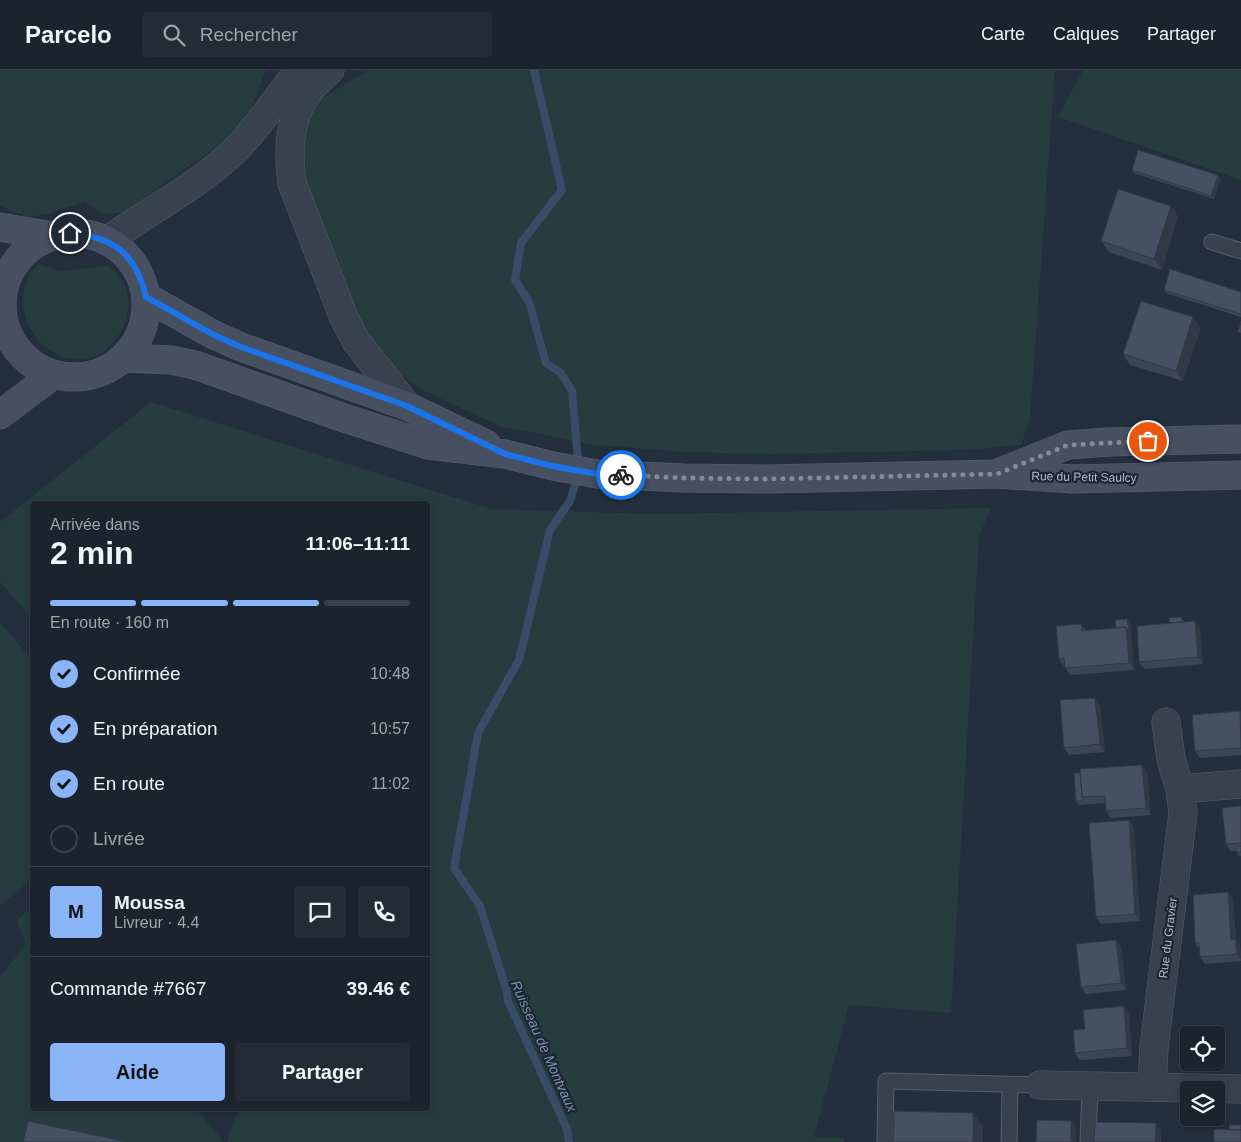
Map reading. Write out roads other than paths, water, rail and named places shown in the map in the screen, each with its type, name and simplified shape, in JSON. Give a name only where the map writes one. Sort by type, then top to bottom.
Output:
[{"type":"main road","points":[[0,227],[52,236]]},
{"type":"main road","points":[[70,233],[89,234],[107,241],[122,251],[134,264],[142,280],[146,297],[145,319],[138,340],[124,358],[103,372],[78,378],[52,375],[36,367],[21,355],[5,348],[2,285],[21,256],[35,244],[52,236],[70,233]]},
{"type":"main road","points":[[146,297],[214,335],[241,347],[407,406],[505,454]]},
{"type":"main road","points":[[124,358],[171,360],[196,364],[344,418],[428,445],[505,454],[552,466],[597,474],[768,479],[997,474]]},
{"type":"main road","points":[[0,415],[52,375]]},
{"type":"main road","name":"Rue du Petit Saulcy","points":[[997,474],[1068,445],[1108,442],[1241,439]]},
{"type":"main road","name":"Rue du Petit Saulcy","points":[[997,474],[1073,479],[1241,475]]},
{"type":"street","points":[[330,70],[308,91],[296,112],[289,138],[289,162],[292,183],[344,318],[356,341],[407,406]]},
{"type":"street","points":[[107,241],[190,187],[229,155],[260,122],[297,71]]},
{"type":"street","name":"Rue du Gravier","points":[[1152,1087],[1154,1047],[1184,813],[1180,789],[1171,759],[1166,722]]},
{"type":"street","points":[[1180,789],[1241,784]]},
{"type":"street","points":[[1040,1085],[1241,1089]]},
{"type":"lane","points":[[1212,242],[1241,251]]},
{"type":"lane","points":[[886,1142],[886,1081],[1040,1085]]},
{"type":"lane","points":[[1009,1142],[1010,1084]]},
{"type":"lane","points":[[1088,1142],[1090,1086]]},
{"type":"waterway","name":"Ruisseau de Montvaux","points":[[534,70],[562,190],[521,243],[515,280],[529,302],[546,363],[561,373],[572,391],[579,472],[570,501],[550,530],[519,660],[478,733],[454,868],[480,906],[507,992],[508,1001],[567,1129],[569,1142]]}]
